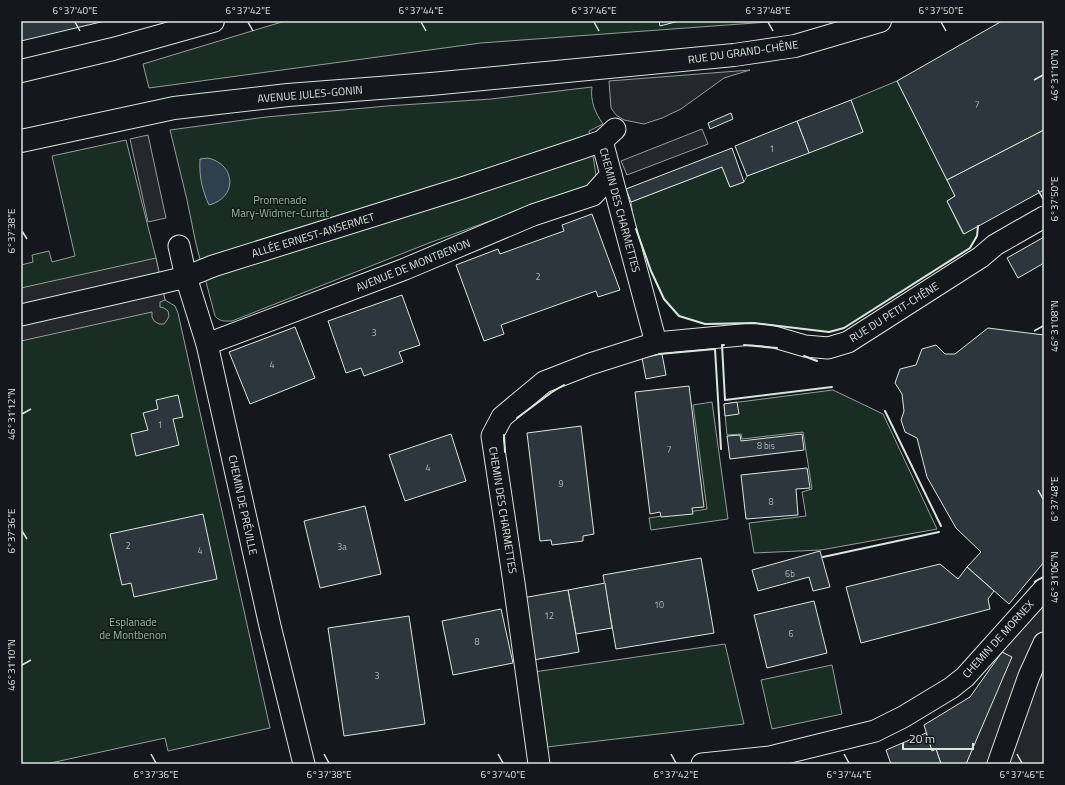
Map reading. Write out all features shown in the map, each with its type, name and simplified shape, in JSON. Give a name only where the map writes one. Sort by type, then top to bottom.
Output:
[{"type":"main road","points":[[21,71],[113,49],[213,21]]},
{"type":"main road","name":"RUE DU GRAND-CHÊNE","points":[[602,67],[734,55],[795,46],[880,21]]},
{"type":"main road","name":"AVENUE JULES-GONIN","points":[[21,141],[174,108],[288,95],[462,81],[602,67]]},
{"type":"street","name":"CHEMIN DES CHARMETTES","points":[[539,764],[492,436],[502,417],[544,382],[590,364],[656,343],[611,175],[608,135]]},
{"type":"street","name":"ALLÉE ERNEST-ANSERMET","points":[[21,315],[186,277],[213,266],[462,188],[608,135]]},
{"type":"street","name":"AVENUE DE MONTBENON","points":[[207,344],[405,269],[533,215],[593,195],[611,175]]},
{"type":"street","name":"RUE DU PETIT-CHÊNE","points":[[656,343],[752,334],[771,336],[805,346],[828,348],[848,342],[981,257],[995,244],[1044,217]]},
{"type":"street","name":"CHEMIN DE PRÉVILLE","points":[[179,246],[186,277],[207,344],[270,626],[304,764]]},
{"type":"street","name":"CHEMIN DE MORNEX","points":[[702,764],[770,758],[875,731],[903,717],[951,688],[965,677],[1044,588]]},
{"type":"street","points":[[998,764],[1029,676],[1044,643]]},
{"type":"green space","points":[[285,21],[659,21],[660,25],[679,21],[782,21],[481,43],[149,88],[143,64]]},
{"type":"green space","points":[[897,81],[955,196],[947,201],[963,234],[978,226],[977,236],[970,248],[844,328],[829,332],[754,323],[705,324],[679,316],[664,299],[651,271],[634,223],[631,202],[722,167],[730,187],[744,182],[747,176],[863,132],[851,100]]},
{"type":"green space","name":"Promenade Mary-Widmer-Curtat","points":[[592,87],[594,106],[603,124],[589,131],[596,178],[589,185],[429,243],[232,321],[221,320],[215,316],[196,244],[170,130],[266,117],[387,106],[491,99]]},
{"type":"green space","name":"Esplanade de Montbenon","points":[[126,140],[156,258],[165,300],[175,306],[178,313],[270,728],[168,751],[165,738],[46,764],[21,764],[21,265],[33,262],[32,255],[49,251],[52,262],[75,256],[52,156]]},
{"type":"green space","points":[[833,390],[883,414],[937,529],[821,550],[754,553],[749,523],[806,516],[802,492],[812,489],[803,432],[742,439],[741,434],[727,435],[724,404]]},
{"type":"green space","points":[[712,402],[728,519],[651,530],[649,518],[707,509],[693,405]]},
{"type":"green space","points":[[725,644],[744,724],[547,747],[534,672]]},
{"type":"green space","points":[[832,665],[842,714],[772,729],[761,680]]},
{"type":"shaded area","points":[[750,70],[724,78],[681,109],[662,118],[644,124],[624,120],[616,115],[611,108],[609,81]]},
{"type":"shaded area","points":[[702,129],[708,144],[627,175],[621,161]]},
{"type":"shaded area","points":[[148,135],[166,218],[148,222],[130,139]]},
{"type":"shaded area","points":[[156,258],[165,300],[160,302],[160,307],[168,311],[169,316],[164,324],[159,324],[154,321],[152,312],[21,341],[21,288]]},
{"type":"shaded area","points":[[1044,601],[1044,764],[966,764],[1011,657],[1002,652]]},
{"type":"water","points":[[208,158],[218,162],[224,167],[230,182],[229,189],[225,196],[209,205],[204,194],[200,171],[200,159]]},
{"type":"building","points":[[21,21],[105,21],[21,41]]},
{"type":"building","points":[[659,21],[679,21],[660,26]]},
{"type":"building","points":[[1002,21],[1044,21],[1044,130],[947,180],[897,81]]},
{"type":"building","points":[[851,100],[863,132],[809,153],[797,121]]},
{"type":"building","points":[[731,113],[733,119],[710,129],[708,123]]},
{"type":"building","points":[[797,121],[809,153],[747,176],[735,146]]},
{"type":"building","points":[[1044,130],[1044,190],[964,234],[947,201],[955,196],[947,180]]},
{"type":"building","points":[[732,148],[744,182],[730,187],[722,167],[631,202],[626,189]]},
{"type":"building","points":[[592,214],[620,290],[598,297],[596,291],[501,325],[504,334],[484,341],[456,265],[498,249],[500,254],[564,231],[562,225]]},
{"type":"building","points":[[1044,237],[1044,263],[1018,278],[1007,258]]},
{"type":"building","points":[[402,295],[420,345],[399,352],[403,362],[364,376],[361,368],[346,373],[328,321]]},
{"type":"building","points":[[295,327],[315,378],[250,404],[229,352]]},
{"type":"building","points":[[988,328],[1044,335],[1044,562],[1009,604],[967,567],[981,552],[956,528],[927,477],[917,438],[905,432],[901,420],[904,411],[902,394],[895,383],[900,369],[916,365],[922,349],[936,345],[945,354],[955,354]]},
{"type":"building","points":[[662,354],[666,375],[646,379],[642,358]]},
{"type":"building","points":[[689,386],[704,507],[692,508],[693,514],[661,517],[660,512],[650,514],[635,392]]},
{"type":"building","points":[[178,395],[183,417],[173,419],[179,445],[136,456],[131,434],[148,430],[143,413],[158,409],[156,400]]},
{"type":"building","points":[[737,402],[739,414],[725,416],[724,404]]},
{"type":"building","points":[[581,426],[594,534],[583,536],[583,541],[552,545],[551,540],[540,541],[527,433]]},
{"type":"building","points":[[451,434],[466,481],[405,501],[389,455]]},
{"type":"building","points":[[802,434],[804,450],[730,459],[727,436],[740,435],[741,441]]},
{"type":"building","points":[[807,468],[810,488],[796,489],[798,515],[746,519],[741,475]]},
{"type":"building","points":[[365,506],[381,574],[320,588],[304,521]]},
{"type":"building","points":[[203,514],[217,579],[134,597],[131,583],[122,585],[110,534]]},
{"type":"building","points":[[820,551],[830,587],[813,591],[809,577],[758,591],[752,570]]},
{"type":"building","points":[[701,558],[714,633],[616,649],[603,575]]},
{"type":"building","points":[[940,564],[958,579],[967,567],[994,591],[988,599],[990,609],[861,643],[846,587]]},
{"type":"building","points":[[605,583],[612,628],[576,634],[568,590]]},
{"type":"building","points":[[568,590],[579,652],[533,660],[522,598]]},
{"type":"building","points":[[814,601],[827,653],[767,668],[754,615]]},
{"type":"building","points":[[501,609],[513,663],[453,675],[442,621]]},
{"type":"building","points":[[409,616],[425,724],[344,736],[328,628]]},
{"type":"building","points":[[1002,652],[1012,657],[966,764],[941,764],[936,749],[932,751],[924,725],[970,697]]},
{"type":"building","points":[[926,733],[932,751],[936,749],[941,764],[891,764],[886,750]]},
{"type":"wall","points":[[636,229],[651,271],[664,299],[679,316],[705,324],[754,323],[829,332],[844,328],[970,248],[977,236],[978,226]]},
{"type":"wall","points":[[724,345],[722,345],[725,400],[832,387]]},
{"type":"wall","points":[[744,345],[777,348]]},
{"type":"wall","points":[[659,354],[715,349],[721,449]]},
{"type":"wall","points":[[804,356],[817,361]]},
{"type":"wall","points":[[517,418],[564,385]]},
{"type":"wall","points":[[885,411],[941,526]]},
{"type":"wall","points":[[504,435],[505,452]]},
{"type":"wall","points":[[823,557],[939,532]]}]
